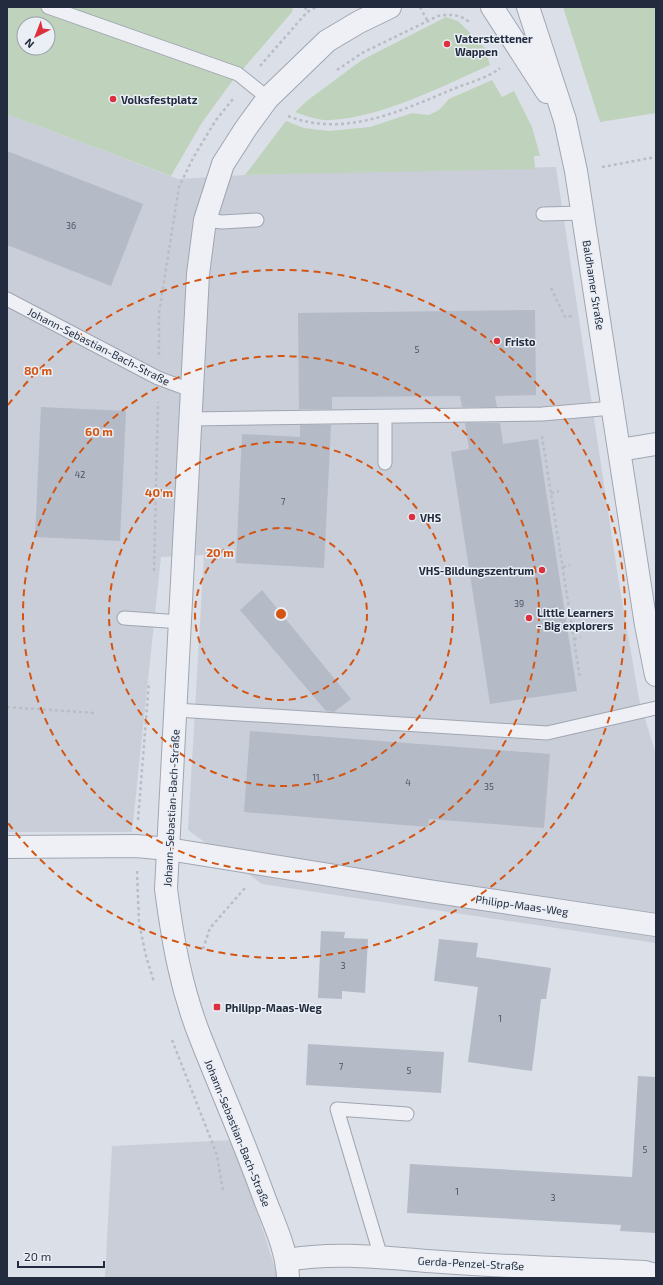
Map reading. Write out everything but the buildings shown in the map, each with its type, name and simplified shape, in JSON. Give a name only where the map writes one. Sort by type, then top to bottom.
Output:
[{"type":"street","name":"Johann-Sebastian-Bach-Straße","points":[[287,1269],[246,1147],[201,1039],[181,980],[174,948],[166,889],[198,274],[205,220],[223,164],[268,98],[354,14],[390,7]]},
{"type":"street","name":"Baldhamer Straße","points":[[492,7],[564,120]]},
{"type":"street","name":"Baldhamer Straße","points":[[528,7],[564,120],[576,171],[646,625],[656,675]]},
{"type":"street","points":[[620,450],[656,444]]},
{"type":"street","name":"Philipp-Maas-Weg","points":[[7,847],[136,846],[168,849],[429,891],[656,925]]},
{"type":"street","name":"Gerda-Penzel-Straße","points":[[287,1269],[312,1255],[381,1257],[456,1263],[645,1272],[656,1274]]},
{"type":"lane","points":[[48,7],[238,74],[268,98]]},
{"type":"lane","points":[[543,214],[583,213]]},
{"type":"lane","points":[[205,220],[222,222],[256,220]]},
{"type":"lane","name":"Johann-Sebastian-Bach-Straße","points":[[7,299],[158,378],[193,391]]},
{"type":"lane","points":[[191,419],[542,414],[613,408]]},
{"type":"lane","points":[[385,417],[385,463]]},
{"type":"lane","points":[[124,618],[181,622]]},
{"type":"lane","points":[[176,710],[546,733],[656,708]]},
{"type":"lane","points":[[381,1257],[337,1109],[408,1114]]},
{"type":"path","points":[[305,7],[307,12],[316,7]]},
{"type":"path","points":[[420,7],[427,20]]},
{"type":"path","points":[[333,73],[362,54],[427,20],[450,14],[465,18],[473,27]]},
{"type":"path","points":[[291,110],[286,116],[305,123],[330,126],[369,120],[424,102],[495,71],[500,68],[496,62]]},
{"type":"path","points":[[608,166],[656,157]]},
{"type":"path","points":[[550,288],[565,317]]},
{"type":"path","points":[[542,437],[580,678]]},
{"type":"path","points":[[551,493],[559,491]]},
{"type":"path","points":[[563,567],[570,565]]},
{"type":"path","points":[[574,639],[581,637]]},
{"type":"path","points":[[7,707],[95,713]]},
{"type":"path","points":[[202,950],[210,928],[251,882],[254,862]]},
{"type":"shaded area","points":[[7,114],[178,179],[245,175],[556,167],[618,577],[639,699],[656,755],[656,943],[262,884],[188,830],[204,555],[161,557],[132,832],[7,832]]},
{"type":"shaded area","points":[[234,1140],[276,1271],[276,1278],[105,1278],[112,1146]]},
{"type":"green space","name":"Volksfestplatz","points":[[7,7],[293,7],[292,12],[230,84],[201,124],[171,176],[7,114]]},
{"type":"green space","points":[[563,7],[656,7],[656,113],[600,122]]},
{"type":"green space","points":[[446,17],[458,21],[484,47],[490,65],[433,91],[392,107],[351,118],[322,120],[295,112],[308,100],[362,60]]},
{"type":"green space","points":[[492,80],[502,97],[514,91],[532,127],[540,156],[534,156],[535,169],[245,175],[286,121],[304,128],[329,131],[370,127],[412,113],[429,115],[439,110],[449,99]]},
{"type":"place","name":"Vaterstettener Wappen","points":[[447,44]]},
{"type":"place","name":"Volksfestplatz","points":[[113,99]]},
{"type":"place","name":"Fristo","points":[[497,341]]},
{"type":"place","name":"VHS","points":[[412,517]]},
{"type":"place","name":"VHS-Bildungszentrum","points":[[542,570]]},
{"type":"place","name":"Little Learners - Big explorers","points":[[529,618]]},
{"type":"place","name":"Philipp-Maas-Weg","points":[[217,1007]]}]
